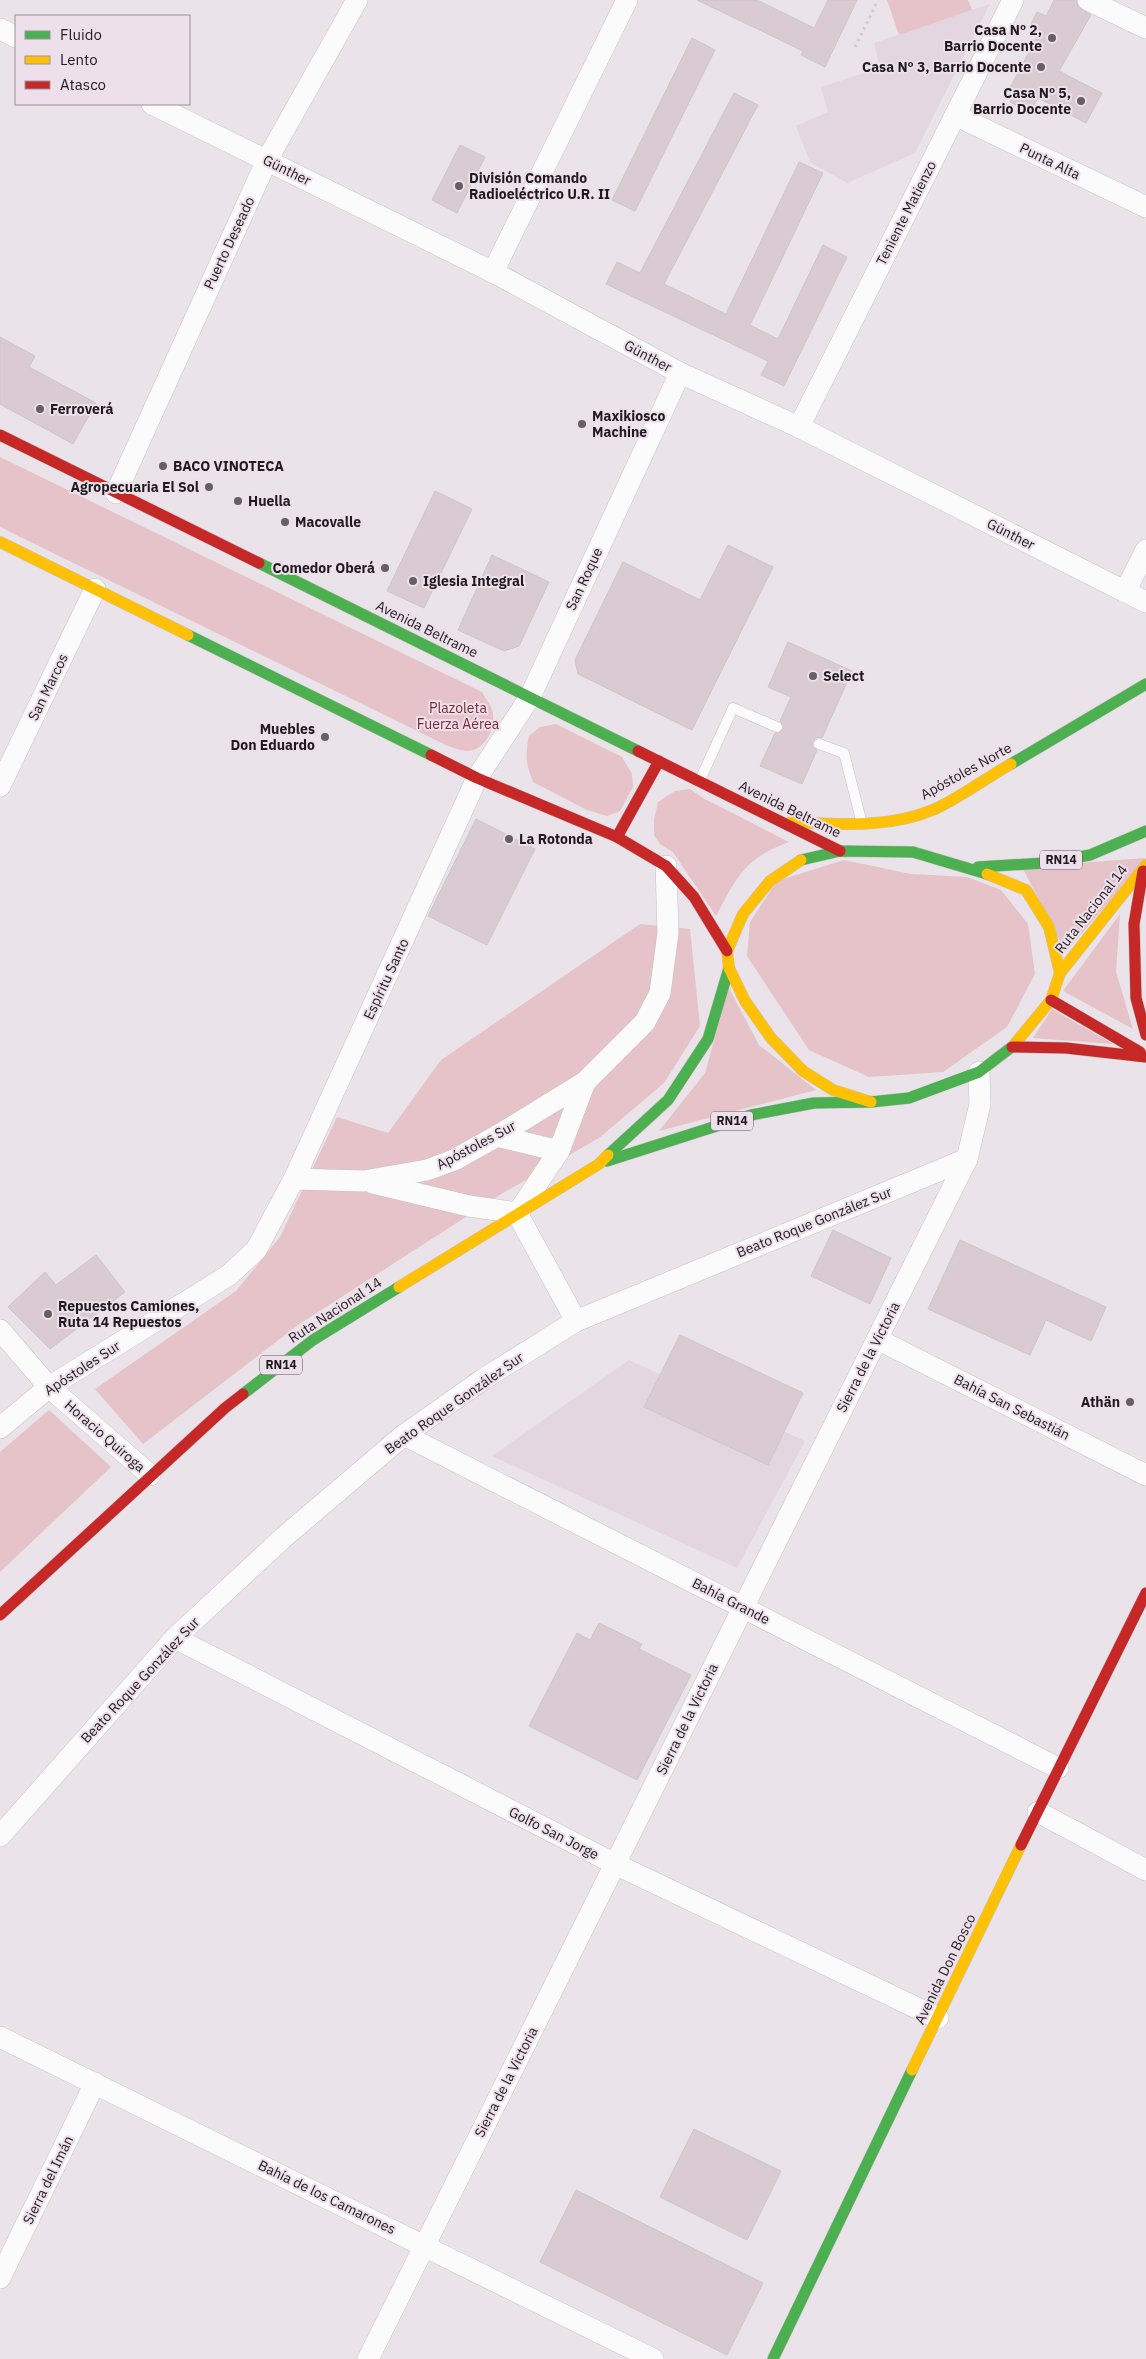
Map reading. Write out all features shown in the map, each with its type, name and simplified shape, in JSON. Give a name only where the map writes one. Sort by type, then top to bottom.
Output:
[{"type":"main road","name":"Avenida Beltrame","points":[[0,435],[840,851]]},
{"type":"main road","points":[[0,542],[477,778],[617,837],[666,866],[694,897],[727,951]]},
{"type":"main road","name":"Apóstoles Norte","points":[[782,822],[862,825],[888,822],[934,810],[1146,684]]},
{"type":"main road","points":[[617,837],[659,761]]},
{"type":"main road","name":"Ruta Nacional 14","points":[[970,868],[1045,863],[1090,855],[1146,831]]},
{"type":"main road","name":"Ruta Nacional 14","points":[[871,1102],[832,1090],[804,1071],[771,1038],[745,1001],[729,968],[727,951],[743,914],[770,881],[802,860],[840,851],[913,852],[970,868],[1026,890],[1049,927],[1060,973]]},
{"type":"main road","points":[[1145,866],[1134,924],[1136,998],[1146,1035]]},
{"type":"main road","name":"Ruta Nacional 14","points":[[599,1164],[751,1115],[814,1103],[871,1102],[909,1098],[979,1072],[1012,1047],[1051,1000],[1060,973],[1145,866]]},
{"type":"main road","name":"Ruta Nacional 14","points":[[0,1615],[225,1408],[313,1340],[599,1164],[668,1100],[708,1039],[729,968]]},
{"type":"main road","points":[[1051,1000],[1146,1056]]},
{"type":"main road","points":[[1012,1047],[1066,1048],[1146,1056]]},
{"type":"main road","name":"Avenida Don Bosco","points":[[773,2359],[1058,1768],[1146,1593]]},
{"type":"street","name":"Puerto Deseado","points":[[116,493],[267,160],[358,0]]},
{"type":"street","points":[[493,272],[626,0]]},
{"type":"street","name":"Teniente Matienzo","points":[[799,427],[1013,0]]},
{"type":"street","points":[[1088,0],[1146,28]]},
{"type":"street","points":[[0,29],[15,36]]},
{"type":"street","name":"Günther","points":[[154,105],[493,272],[680,373],[799,427],[1146,602]]},
{"type":"street","name":"Punta Alta","points":[[955,115],[1146,207]]},
{"type":"street","name":"San Roque","points":[[477,778],[530,697],[680,373]]},
{"type":"street","points":[[1125,592],[1146,550]]},
{"type":"street","name":"San Marcos","points":[[0,786],[95,589]]},
{"type":"street","name":"Espíritu Santo","points":[[294,1180],[477,778]]},
{"type":"street","name":"Apóstoles Sur","points":[[0,1428],[49,1387],[228,1275],[256,1250],[294,1180],[364,1181],[427,1170],[454,1160],[585,1082],[645,1022],[660,993],[668,933],[666,866]]},
{"type":"street","name":"Sierra de la Victoria","points":[[368,2359],[967,1159],[980,1104],[979,1072]]},
{"type":"street","points":[[517,1213],[559,1151],[585,1082]]},
{"type":"street","points":[[496,1136],[559,1151]]},
{"type":"street","name":"Beato Roque González Sur","points":[[0,1836],[175,1638],[284,1537],[404,1435],[484,1378],[576,1321],[967,1159]]},
{"type":"street","points":[[364,1181],[469,1206],[517,1213]]},
{"type":"street","points":[[517,1213],[576,1321]]},
{"type":"street","name":"Horacio Quiroga","points":[[0,1330],[49,1387],[150,1475]]},
{"type":"street","name":"Bahía San Sebastián","points":[[877,1338],[1146,1475]]},
{"type":"street","name":"Bahía Grande","points":[[404,1435],[1058,1768]]},
{"type":"street","name":"Golfo San Jorge","points":[[175,1638],[615,1864],[938,2018]]},
{"type":"street","points":[[1038,1812],[1146,1870]]},
{"type":"street","name":"Bahía de los Camarones","points":[[0,2037],[653,2359]]},
{"type":"street","name":"Sierra del Imán","points":[[0,2278],[96,2083]]},
{"type":"lane","points":[[700,781],[733,708],[777,727]]},
{"type":"lane","points":[[819,744],[844,753],[862,825]]},
{"type":"path","points":[[855,47],[878,0]]},
{"type":"shaded area","points":[[990,4],[915,153],[847,183],[810,162],[796,126],[828,112],[821,87],[880,68],[874,43]]},
{"type":"shaded area","points":[[629,1360],[805,1441],[737,1568],[492,1456]]},
{"type":"green space","points":[[887,0],[968,0],[972,10],[899,35]]},
{"type":"green space","name":"Plazoleta Fuerza Aérea","points":[[0,457],[482,692],[492,709],[493,716],[491,730],[485,742],[474,750],[467,751],[448,746],[0,527]]},
{"type":"green space","points":[[556,724],[622,757],[632,774],[633,787],[620,811],[607,816],[587,810],[533,782],[527,759],[529,736],[540,727]]},
{"type":"green space","points":[[690,789],[703,798],[789,842],[762,855],[744,870],[730,890],[716,916],[673,852],[660,844],[654,835],[654,820],[658,802],[675,791]]},
{"type":"green space","points":[[1146,858],[1066,952],[1022,867]]},
{"type":"green space","points":[[844,860],[911,874],[967,877],[1001,890],[1028,924],[1035,974],[1007,1027],[943,1072],[869,1077],[809,1050],[747,956],[750,922],[777,881]]},
{"type":"green space","points":[[1120,914],[1116,972],[1133,1029],[1063,991]]},
{"type":"green space","points":[[640,924],[690,929],[700,1026],[664,1083],[599,1138],[503,1193],[298,1325],[143,1444],[95,1389],[236,1291],[280,1237],[337,1117],[388,1133],[441,1060]]},
{"type":"green space","points":[[729,988],[759,1045],[816,1090],[659,1131],[705,1073]]},
{"type":"green space","points":[[1052,1009],[1113,1044],[1033,1038]]},
{"type":"green space","points":[[49,1410],[111,1467],[0,1572],[0,1452]]},
{"type":"building","points":[[697,0],[757,0],[814,28],[828,0],[857,0],[825,67],[801,55],[803,51]]},
{"type":"building","points":[[1054,0],[1076,0],[1078,7],[1091,15],[1059,71],[1102,93],[1086,123],[1038,98],[1030,113],[1010,102],[1016,91],[1010,88],[1039,33],[1029,28],[1037,12],[1046,16]]},
{"type":"building","points":[[692,38],[715,50],[635,211],[612,200]]},
{"type":"building","points":[[734,93],[758,105],[664,284],[726,314],[799,162],[823,173],[750,325],[778,339],[823,245],[847,257],[784,386],[761,375],[768,361],[606,284],[617,262],[640,273]]},
{"type":"building","points":[[460,145],[485,157],[457,213],[432,200]]},
{"type":"building","points":[[0,337],[35,356],[29,367],[96,403],[73,444],[0,404]]},
{"type":"building","points":[[435,491],[472,509],[424,608],[387,591]]},
{"type":"building","points":[[728,545],[773,567],[692,730],[578,674],[575,660],[623,562],[700,600]]},
{"type":"building","points":[[492,555],[549,582],[519,646],[504,651],[458,630]]},
{"type":"building","points":[[788,642],[852,671],[822,738],[817,737],[813,741],[812,746],[817,750],[802,784],[760,766],[775,733],[783,730],[784,726],[780,721],[791,697],[768,687]]},
{"type":"building","points":[[476,819],[535,849],[487,945],[428,916]]},
{"type":"building","points":[[833,1230],[891,1258],[870,1304],[811,1276]]},
{"type":"building","points":[[960,1240],[1106,1307],[1091,1341],[1046,1320],[1030,1355],[928,1309]]},
{"type":"building","points":[[96,1255],[125,1292],[50,1349],[8,1307],[45,1272],[56,1285]]},
{"type":"building","points":[[680,1335],[803,1393],[768,1465],[644,1407]]},
{"type":"building","points":[[599,1623],[642,1644],[639,1649],[691,1675],[637,1780],[529,1726],[577,1633],[590,1640]]},
{"type":"building","points":[[694,2129],[781,2171],[747,2240],[660,2197]]},
{"type":"building","points":[[576,2190],[763,2283],[727,2355],[540,2262]]},
{"type":"traffic: fast","points":[[259,563],[638,751]]},
{"type":"traffic: fast","points":[[188,635],[431,755]]},
{"type":"traffic: fast","points":[[1011,764],[1146,684]]},
{"type":"traffic: fast","points":[[978,867],[1045,863],[1090,855],[1146,831]]},
{"type":"traffic: fast","points":[[801,860],[840,851],[913,852],[987,874]]},
{"type":"traffic: fast","points":[[608,1155],[668,1100],[708,1039],[729,968]]},
{"type":"traffic: fast","points":[[607,1161],[751,1115],[814,1103],[871,1102],[909,1098],[979,1072],[1013,1046]]},
{"type":"traffic: fast","points":[[243,1394],[313,1340],[399,1287]]},
{"type":"traffic: fast","points":[[773,2359],[912,2070]]},
{"type":"traffic: slow","points":[[0,542],[188,635]]},
{"type":"traffic: slow","points":[[791,822],[864,824],[900,820],[945,804],[1011,764]]},
{"type":"traffic: slow","points":[[801,860],[770,881],[743,914],[727,951],[729,968],[745,1001],[771,1038],[803,1071],[833,1090],[871,1102]]},
{"type":"traffic: slow","points":[[1013,1046],[1051,1000],[1060,973],[1146,865]]},
{"type":"traffic: slow","points":[[987,874],[1026,890],[1049,927],[1060,973]]},
{"type":"traffic: slow","points":[[399,1287],[599,1164],[608,1155]]},
{"type":"traffic: slow","points":[[912,2070],[1021,1845]]},
{"type":"traffic: jam","points":[[0,435],[259,563]]},
{"type":"traffic: jam","points":[[638,751],[840,851]]},
{"type":"traffic: jam","points":[[431,755],[477,778],[617,837],[666,866],[694,897],[727,951]]},
{"type":"traffic: jam","points":[[617,837],[659,761]]},
{"type":"traffic: jam","points":[[1143,871],[1134,924],[1136,998],[1146,1035]]},
{"type":"traffic: jam","points":[[1051,1000],[1140,1052]]},
{"type":"traffic: jam","points":[[1012,1047],[1066,1048],[1146,1057]]},
{"type":"traffic: jam","points":[[0,1615],[225,1408],[243,1394]]},
{"type":"traffic: jam","points":[[1021,1845],[1146,1593]]},
{"type":"place","name":"Casa Nº 2, Barrio Docente","points":[[1052,38]]},
{"type":"place","name":"Casa Nº 3, Barrio Docente","points":[[1041,67]]},
{"type":"place","name":"Casa Nº 5, Barrio Docente","points":[[1081,101]]},
{"type":"place","name":"División Comando Radioeléctrico U.R. II","points":[[459,186]]},
{"type":"place","name":"Ferroverá","points":[[40,409]]},
{"type":"place","name":"Maxikiosco Machine","points":[[582,424]]},
{"type":"place","name":"BACO VINOTECA","points":[[163,466]]},
{"type":"place","name":"Agropecuaria El Sol","points":[[209,487]]},
{"type":"place","name":"Huella","points":[[238,501]]},
{"type":"place","name":"Macovalle","points":[[285,522]]},
{"type":"place","name":"Comedor Oberá","points":[[385,568]]},
{"type":"place","name":"Iglesia Integral","points":[[413,581]]},
{"type":"place","name":"Select","points":[[813,676]]},
{"type":"place","name":"Muebles Don Eduardo","points":[[325,737]]},
{"type":"place","name":"La Rotonda","points":[[509,839]]},
{"type":"place","name":"Repuestos Camiones, Ruta 14 Repuestos","points":[[48,1314]]},
{"type":"place","name":"Athän","points":[[1130,1402]]}]
